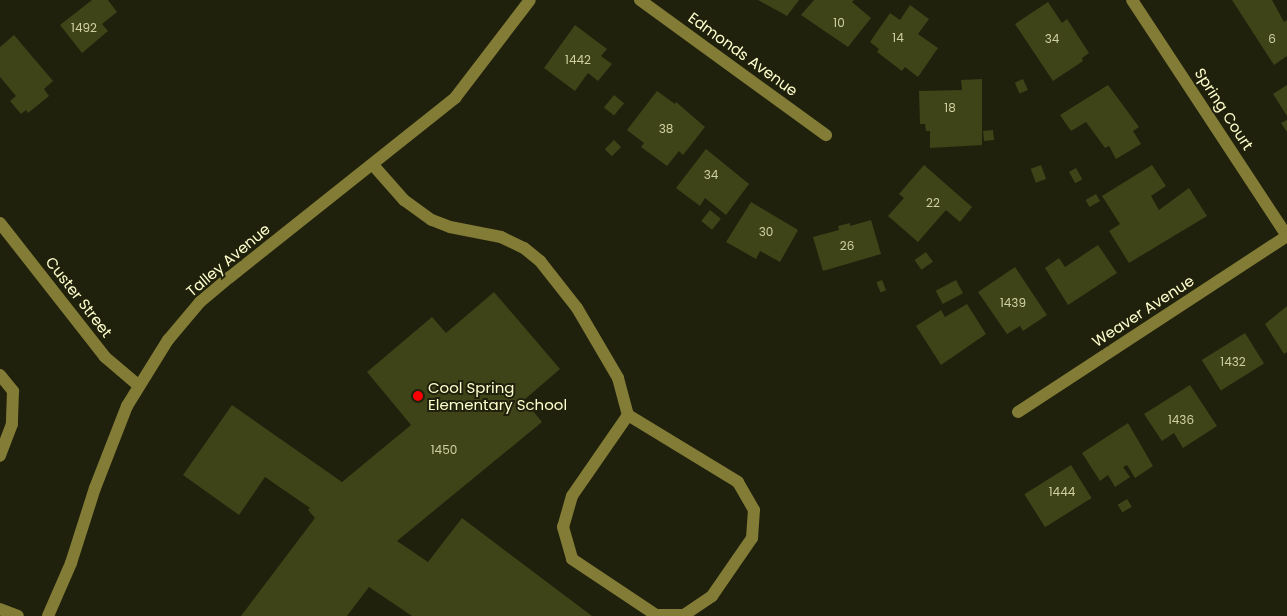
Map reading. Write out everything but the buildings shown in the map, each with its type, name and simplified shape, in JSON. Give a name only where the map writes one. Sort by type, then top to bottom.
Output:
[{"type":"street","name":"Talley Avenue","points":[[48,616],[71,563],[95,488],[138,386],[168,340],[200,302],[455,98],[530,0]]},
{"type":"street","name":"Edmonds Avenue","points":[[640,0],[826,135]]},
{"type":"street","name":"Spring Court","points":[[1132,0],[1287,236]]},
{"type":"street","points":[[373,164],[404,200],[432,220],[450,228],[501,237],[524,248],[540,261],[577,308],[603,348],[618,378],[628,415],[738,482],[754,510],[752,538],[712,596],[684,614],[656,614],[572,559],[563,527],[572,496],[628,415]]},
{"type":"street","name":"Custer Street","points":[[0,223],[105,357],[138,386]]},
{"type":"street","points":[[0,244],[10,236]]},
{"type":"street","name":"Weaver Avenue","points":[[1018,412],[1287,236]]},
{"type":"street","points":[[0,376],[13,391],[12,424],[0,456]]},
{"type":"street","points":[[0,608],[18,616]]},
{"type":"place","name":"Cool Spring Elementary School","points":[[418,396]]}]
